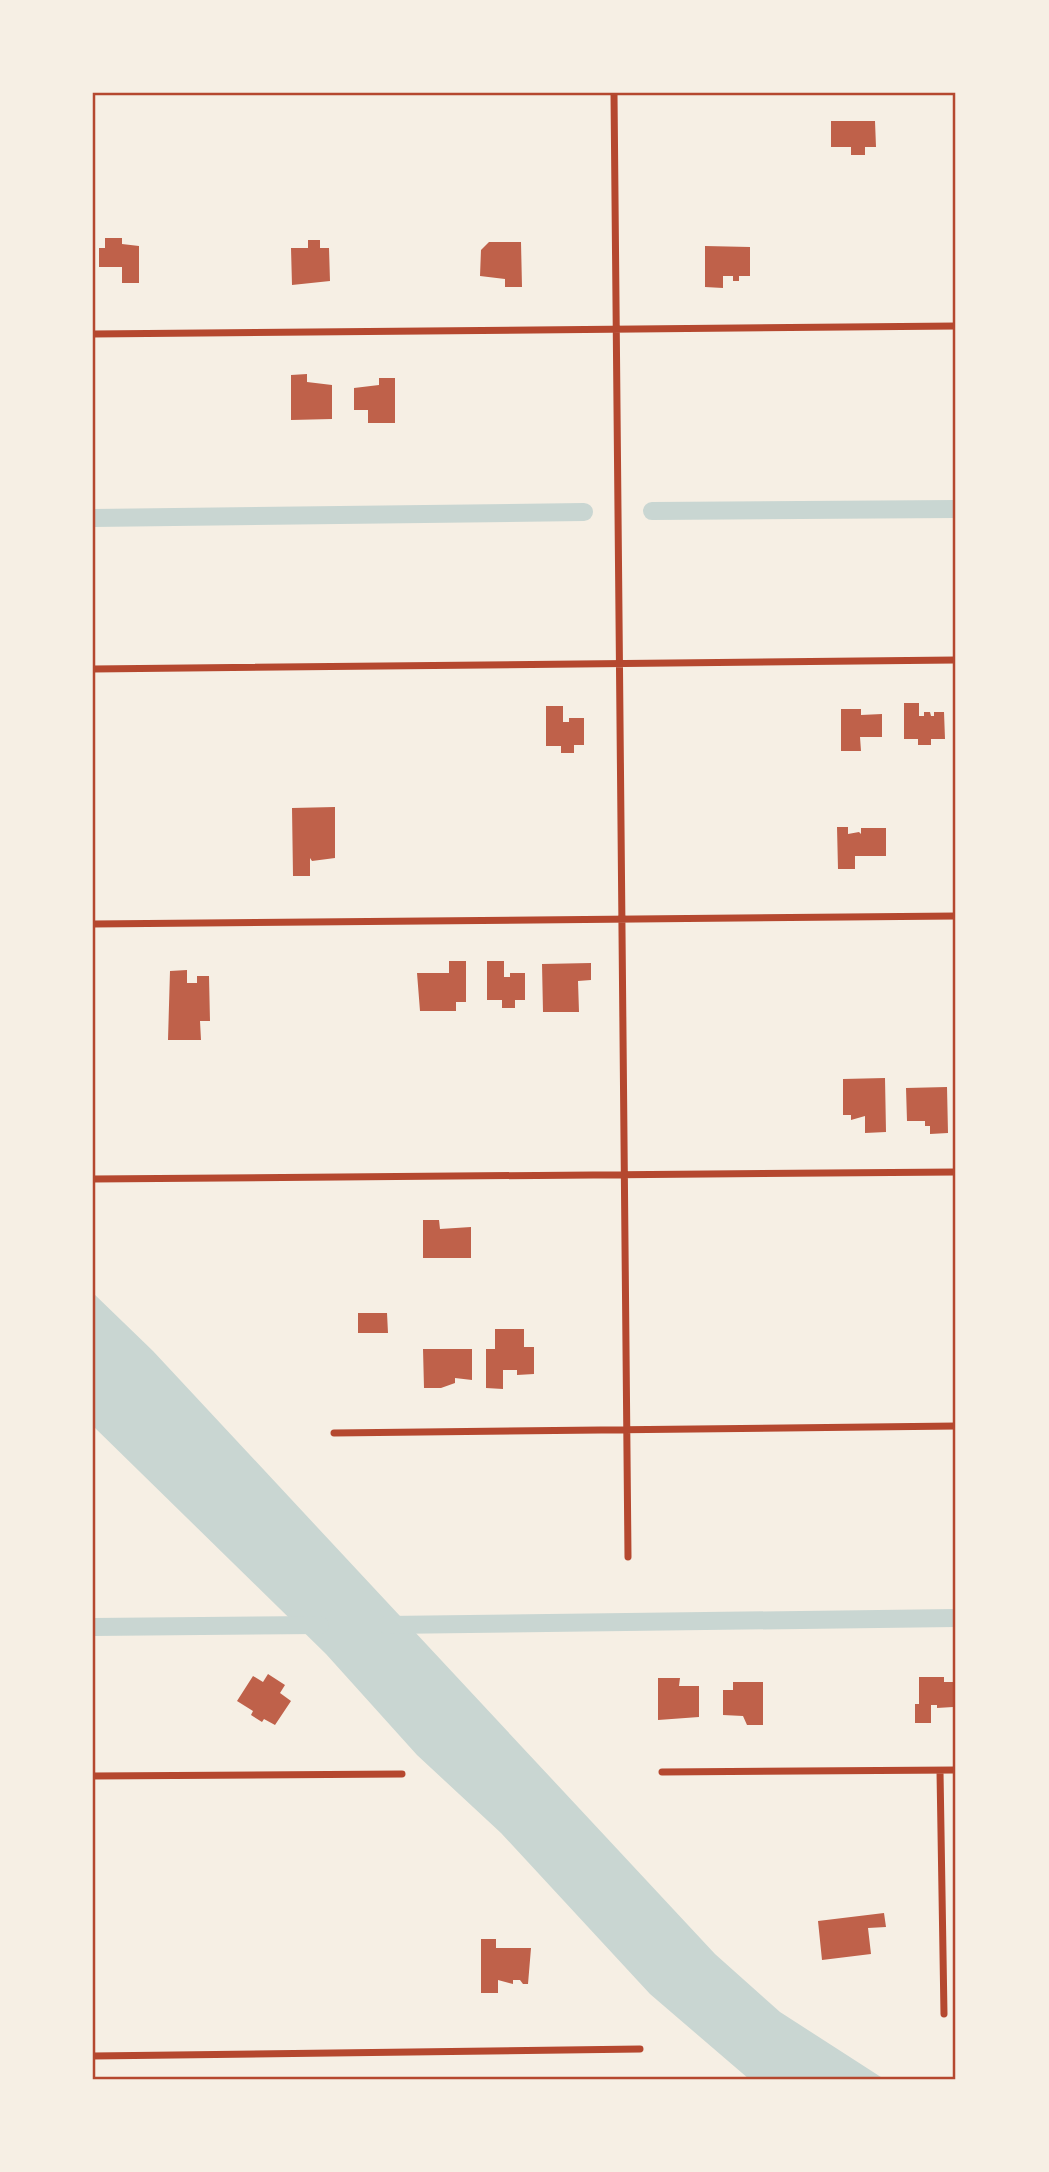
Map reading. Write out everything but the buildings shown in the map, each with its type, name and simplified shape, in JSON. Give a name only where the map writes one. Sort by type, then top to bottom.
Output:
[{"type":"street","points":[[614,93],[628,1557]]},
{"type":"street","points":[[93,334],[956,326]]},
{"type":"street","points":[[93,668],[956,660]]},
{"type":"street","points":[[93,924],[956,916]]},
{"type":"street","points":[[93,1179],[956,1172]]},
{"type":"street","points":[[334,1433],[956,1426]]},
{"type":"street","points":[[940,1770],[944,2014]]},
{"type":"street","points":[[662,1772],[956,1770]]},
{"type":"street","points":[[93,1776],[402,1774]]},
{"type":"street","points":[[93,2056],[640,2049]]},
{"type":"shaded area","points":[[93,1293],[153,1351],[715,1954],[780,2012],[884,2079],[749,2079],[650,1994],[501,1833],[417,1755],[326,1654],[93,1426]]},
{"type":"waterway","points":[[652,511],[956,509]]},
{"type":"waterway","points":[[93,518],[584,512]]},
{"type":"waterway","points":[[387,1625],[956,1618]]},
{"type":"waterway","points":[[93,1627],[320,1625]]}]
